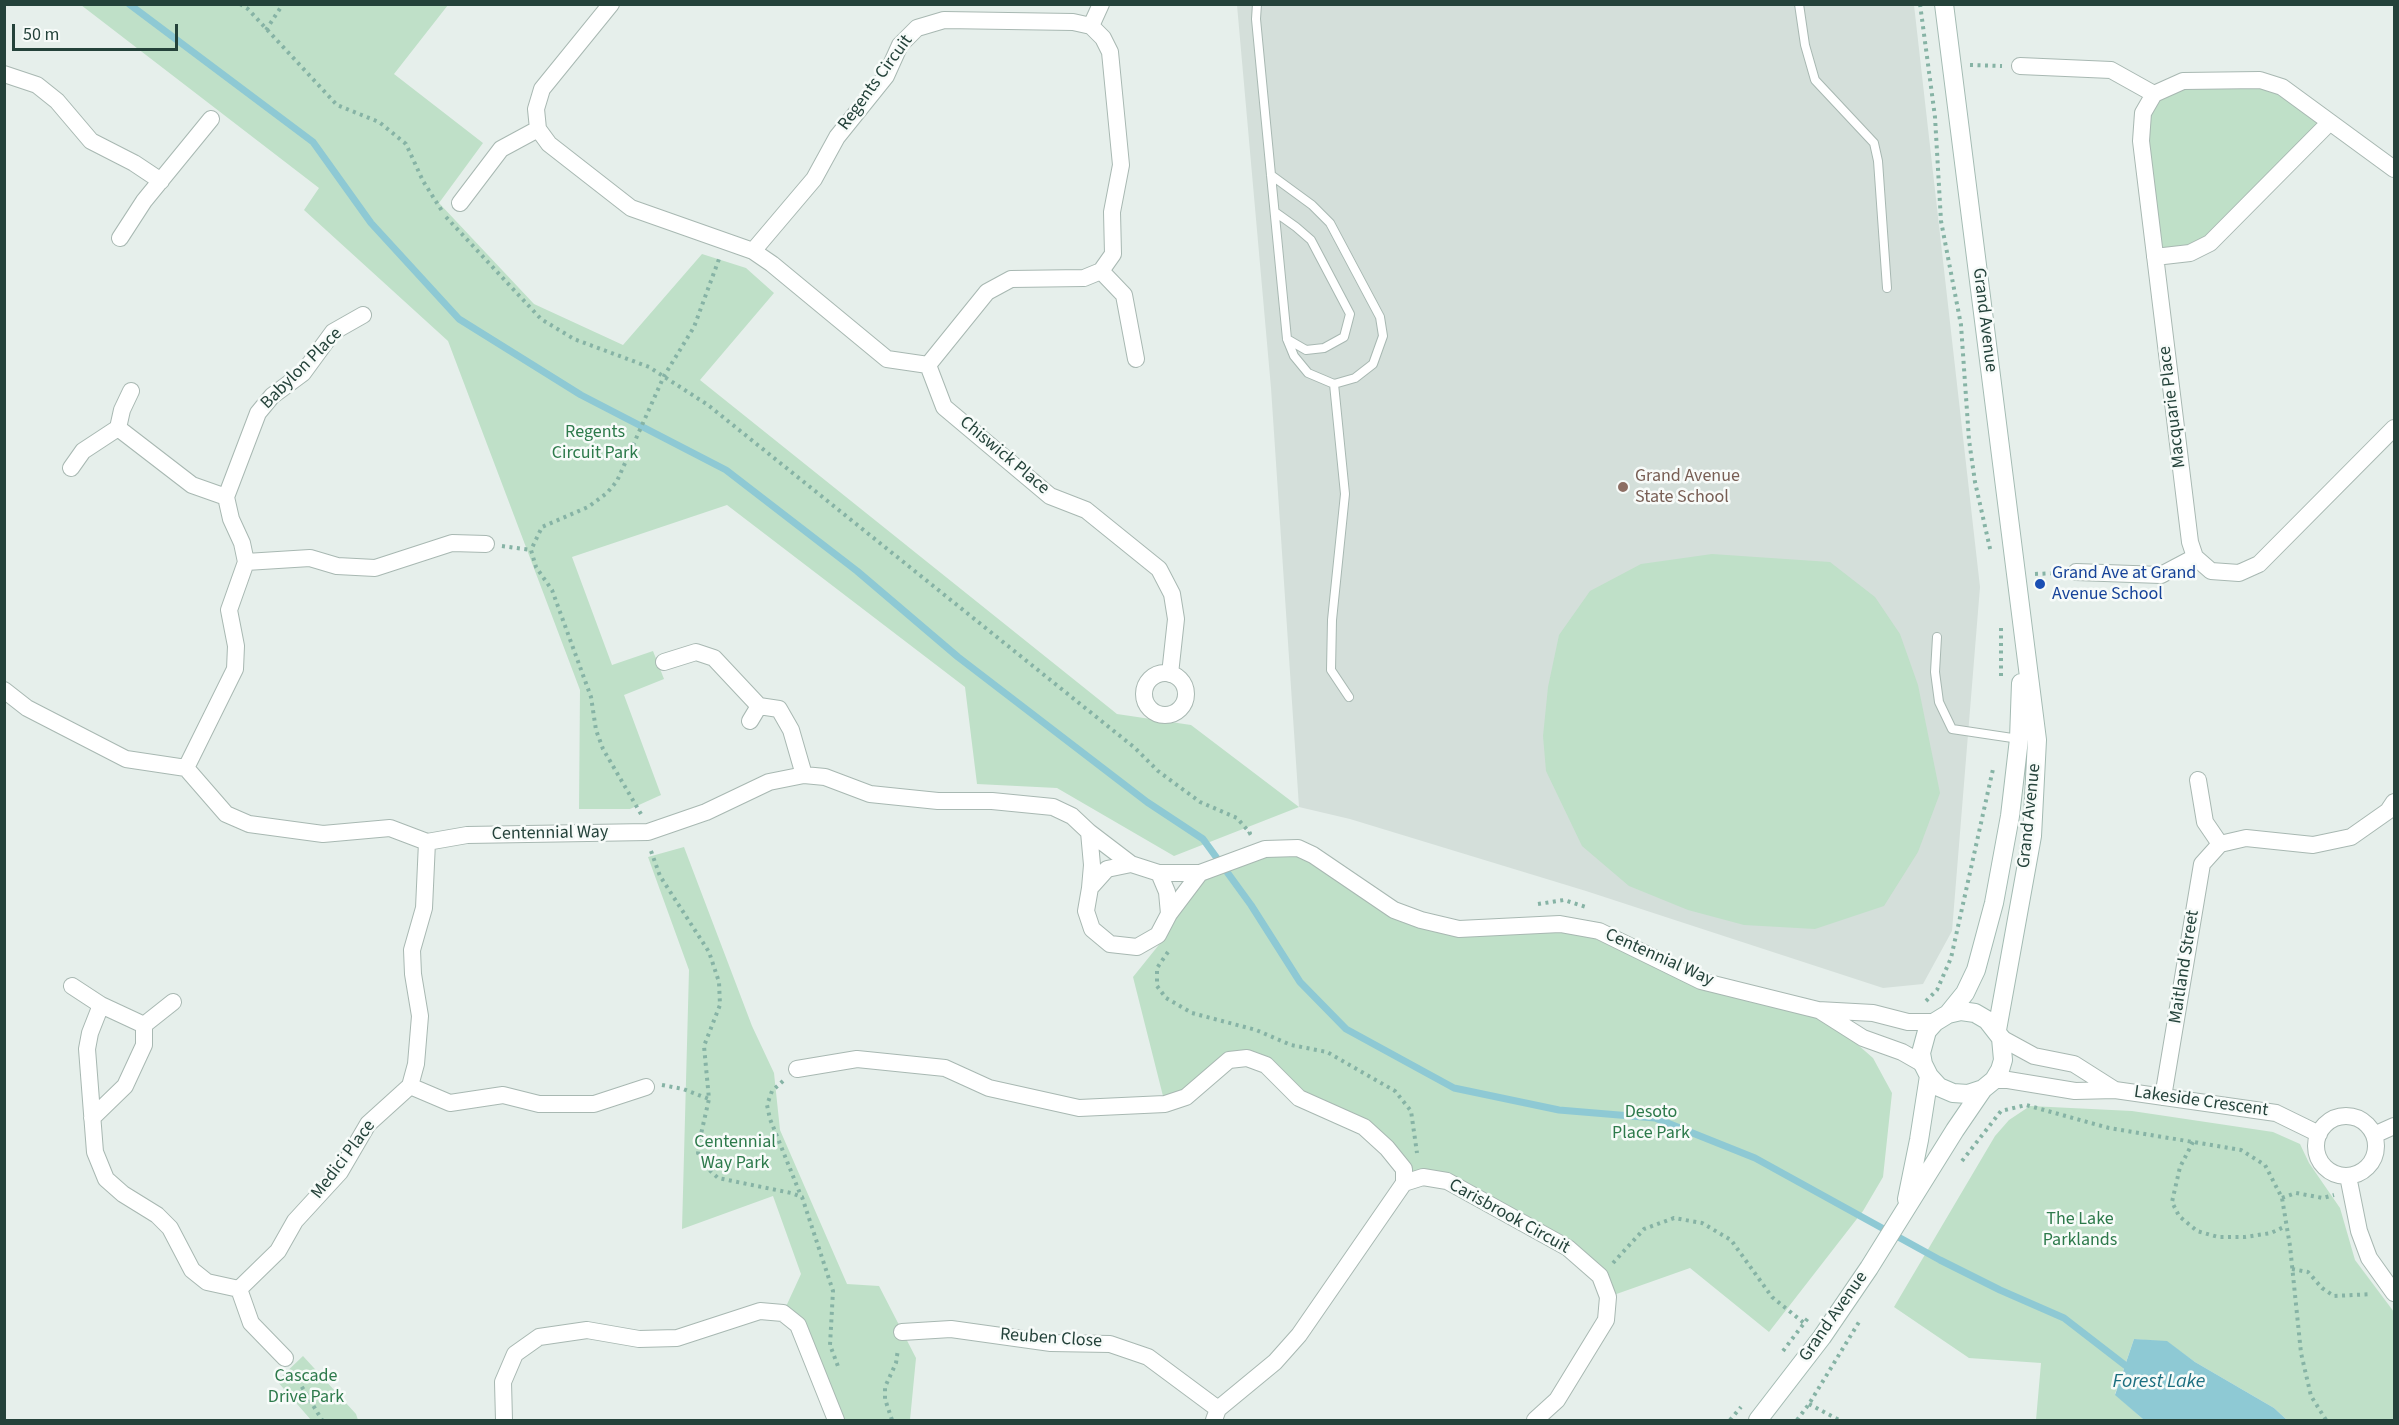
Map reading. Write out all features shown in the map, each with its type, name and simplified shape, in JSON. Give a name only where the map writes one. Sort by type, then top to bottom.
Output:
[{"type":"street","points":[[611,4],[543,89],[536,109],[538,129],[549,144],[631,208],[753,251],[772,264],[887,359],[928,365],[987,292],[1011,279],[1084,278],[1101,271],[1113,254],[1112,212],[1121,165],[1110,52],[1103,38],[1091,26],[1101,4]]},
{"type":"street","name":"Grand Avenue","points":[[1758,1420],[1822,1337],[1869,1268],[1942,1150],[2003,1060],[1999,1034],[2032,836],[2037,740],[1944,4]]},
{"type":"street","name":"Regents Circuit","points":[[753,251],[814,178],[837,137],[886,76],[900,45],[917,28],[944,20],[1073,22],[1091,26]]},
{"type":"street","points":[[2020,66],[2111,70],[2154,94],[2182,81],[2260,80],[2282,87],[2394,169]]},
{"type":"street","points":[[4,74],[37,85],[57,101],[91,141],[134,163],[161,181]]},
{"type":"street","name":"Macquarie Place","points":[[2154,94],[2143,113],[2141,141],[2190,542],[2195,557]]},
{"type":"street","points":[[120,238],[144,201],[211,119]]},
{"type":"street","points":[[2155,257],[2190,253],[2210,243],[2330,122]]},
{"type":"street","points":[[460,203],[501,149],[538,129]]},
{"type":"street","points":[[1101,271],[1124,295],[1136,359]]},
{"type":"street","name":"Babylon Place","points":[[226,497],[258,412],[272,396],[303,373],[333,332],[363,315]]},
{"type":"street","name":"Chiswick Place","points":[[928,365],[944,407],[1050,496],[1086,510],[1159,569],[1172,594],[1176,619],[1170,674]]},
{"type":"street","points":[[71,468],[83,451],[118,428],[122,410],[131,391]]},
{"type":"street","points":[[118,428],[192,485],[226,497],[246,562],[229,610],[236,646],[235,669],[186,768]]},
{"type":"street","points":[[2076,572],[2161,575],[2195,557],[2211,572],[2239,573],[2259,564],[2394,428]]},
{"type":"street","points":[[246,562],[310,558],[337,566],[375,568],[452,543],[486,544]]},
{"type":"street","name":"Grand Avenue","points":[[1905,1209],[1919,1140],[1926,1070],[1923,1042],[1941,1018],[1965,993],[1976,970],[1991,914],[2010,816],[2019,739],[2023,637]]},
{"type":"street","points":[[664,662],[696,652],[714,658],[759,706],[778,709],[791,730],[804,775]]},
{"type":"street","points":[[4,690],[27,708],[126,759],[186,768],[226,814],[249,824],[323,834],[390,828],[427,842],[424,908],[412,950],[413,974],[420,1016],[416,1064],[411,1086],[450,1102],[503,1095],[539,1104],[594,1104],[646,1087]]},
{"type":"street","points":[[4,702],[27,708]]},
{"type":"street","points":[[750,721],[759,706]]},
{"type":"street","name":"Centennial Way","points":[[427,842],[467,835],[648,832],[706,812],[769,782],[804,775],[825,777],[870,794],[938,801],[992,801],[1053,807],[1072,816],[1131,864],[1159,873],[1206,870],[1265,849],[1298,848],[1313,855],[1394,910],[1421,921],[1459,929],[1560,924],[1599,931],[1701,981],[1818,1010],[1873,1013],[1908,1022],[1941,1018]]},
{"type":"street","points":[[2198,780],[2205,822],[2220,844],[2246,838],[2313,844],[2351,837],[2388,811],[2394,802]]},
{"type":"street","points":[[1089,832],[1092,866],[1086,911],[1092,929],[1110,944],[1137,947],[1158,935],[1169,914],[1206,870]]},
{"type":"street","name":"Maitland Street","points":[[2163,1097],[2202,864],[2220,844]]},
{"type":"street","points":[[1090,888],[1107,869],[1131,864]]},
{"type":"street","points":[[1159,873],[1167,892],[1169,914]]},
{"type":"street","points":[[72,986],[101,1005],[144,1025]]},
{"type":"street","points":[[144,1025],[173,1002]]},
{"type":"street","points":[[101,1005],[87,1048],[95,1152],[106,1179],[123,1194],[157,1215],[170,1228],[192,1270],[207,1282],[239,1289],[251,1323],[285,1358]]},
{"type":"street","name":"Centennial Way","points":[[1818,1010],[1863,1038],[1902,1052],[1926,1070]]},
{"type":"street","points":[[1941,1018],[1961,1011],[1975,1013],[1987,1020],[1999,1034]]},
{"type":"street","points":[[92,1118],[126,1086],[144,1045],[144,1025]]},
{"type":"street","name":"Lakeside Crescent","points":[[1999,1034],[2034,1056],[2074,1064],[2115,1090]]},
{"type":"street","points":[[797,1069],[857,1059],[945,1068],[989,1088],[1079,1108],[1166,1104],[1186,1097],[1229,1060],[1247,1058],[1266,1065],[1299,1098],[1364,1126],[1387,1148],[1404,1169],[1404,1183],[1299,1335],[1275,1362],[1216,1415]]},
{"type":"street","points":[[1926,1070],[1939,1087],[1953,1093],[1968,1094],[1988,1084]]},
{"type":"street","name":"Lakeside Crescent","points":[[1988,1084],[2008,1080],[2075,1091],[2115,1090],[2276,1113],[2319,1134]]},
{"type":"street","name":"Medici Place","points":[[239,1289],[278,1251],[295,1221],[340,1172],[368,1124],[411,1086]]},
{"type":"street","points":[[2349,1184],[2371,1162],[2375,1153],[2374,1135],[2361,1120],[2341,1117],[2332,1120],[2319,1134],[2316,1144],[2318,1154],[2322,1163],[2349,1184],[2359,1231],[2369,1258],[2394,1293]]},
{"type":"street","points":[[2374,1135],[2394,1126]]},
{"type":"street","name":"Carisbrook Circuit","points":[[1404,1183],[1423,1177],[1447,1181],[1568,1248],[1600,1276]]},
{"type":"street","points":[[1535,1420],[1557,1400],[1606,1320],[1608,1297],[1600,1276]]},
{"type":"street","points":[[504,1420],[503,1382],[515,1354],[538,1337],[587,1330],[639,1339],[677,1338],[760,1311],[783,1313],[798,1325],[836,1420]]},
{"type":"street","name":"Reuben Close","points":[[902,1332],[951,1329],[1051,1343],[1110,1344],[1148,1357],[1216,1415]]},
{"type":"lane","points":[[1257,4],[1256,19],[1271,175],[1275,212],[1287,339],[1294,356],[1308,373],[1334,384],[1355,378],[1373,364],[1383,336],[1380,317],[1330,223],[1312,204],[1271,175]]},
{"type":"lane","points":[[1799,4],[1805,45],[1815,80],[1874,143],[1878,161],[1887,288]]},
{"type":"lane","points":[[1275,212],[1296,226],[1311,240],[1350,314],[1344,337],[1324,348],[1306,350],[1287,339]]},
{"type":"lane","points":[[1334,384],[1345,494],[1332,620],[1331,670],[1349,697]]},
{"type":"lane","points":[[1937,637],[1935,672],[1939,702],[1952,729],[2019,739]]},
{"type":"path","points":[[240,4],[248,9],[337,105],[379,122],[406,144],[423,181],[448,222],[541,319],[574,339],[649,367],[708,405],[1135,748],[1158,771],[1200,802],[1237,818],[1250,833],[1241,837]]},
{"type":"path","points":[[266,30],[283,4]]},
{"type":"path","points":[[1920,4],[1935,117],[1941,221],[1962,325],[1969,440],[1975,482],[1994,562]]},
{"type":"path","points":[[1951,63],[2020,66]]},
{"type":"path","points":[[724,242],[694,327],[664,376],[617,481],[607,493],[588,507],[542,527],[531,550],[536,567],[552,590],[591,697],[596,730],[603,749],[639,807],[648,832],[651,855],[660,876],[709,952],[719,982],[720,1005],[704,1046],[710,1099],[700,1134],[698,1153],[706,1167],[718,1178],[791,1192],[802,1197]]},
{"type":"path","points":[[486,544],[531,550]]},
{"type":"path","points":[[2017,574],[2076,572]]},
{"type":"path","points":[[2000,619],[2001,681]]},
{"type":"path","points":[[1908,1022],[1915,1006],[1928,1000],[1936,990],[1951,958],[1990,789],[1996,736]]},
{"type":"path","points":[[1171,947],[1157,968],[1157,986],[1166,998],[1192,1013],[1256,1030],[1291,1045],[1327,1052],[1395,1090],[1411,1111],[1417,1157],[1423,1177]]},
{"type":"path","points":[[797,1069],[772,1091],[767,1105],[770,1119],[802,1197],[833,1291],[830,1345],[842,1377]]},
{"type":"path","points":[[646,1087],[666,1085],[710,1099]]},
{"type":"path","points":[[1955,1171],[2001,1111],[2026,1105],[2109,1128],[2241,1150],[2265,1165],[2282,1198],[2301,1353],[2311,1396],[2326,1420]]},
{"type":"path","points":[[2193,1142],[2180,1167],[2172,1202],[2179,1216],[2197,1231],[2218,1237],[2262,1234],[2286,1226]]},
{"type":"path","points":[[1942,1150],[1962,1161]]},
{"type":"path","points":[[2282,1198],[2296,1193],[2323,1198],[2349,1184]]},
{"type":"path","points":[[1600,1276],[1644,1229],[1674,1218],[1702,1223],[1731,1240],[1772,1297],[1804,1323]]},
{"type":"path","points":[[2292,1269],[2308,1272],[2322,1288],[2334,1296],[2374,1294]]},
{"type":"path","points":[[1797,1420],[1864,1313]]},
{"type":"path","points":[[1778,1358],[1811,1315]]},
{"type":"path","points":[[892,1420],[885,1398],[885,1387],[896,1363],[902,1332]]},
{"type":"path","points":[[285,1358],[322,1420]]},
{"type":"path","points":[[1730,1420],[1744,1403]]},
{"type":"path","points":[[1809,1404],[1839,1420]]},
{"type":"shaded area","name":"Grand Avenue State School","points":[[1237,5],[1914,5],[1980,587],[1952,931],[1923,984],[1883,988],[1586,891],[1350,819],[1299,807],[1271,388]]},
{"type":"green space","name":"Regents Circuit Park","points":[[81,5],[448,5],[394,74],[483,143],[439,203],[534,304],[623,345],[702,254],[746,268],[774,293],[700,380],[1117,714],[1191,725],[1299,807],[1174,856],[1057,788],[977,784],[965,687],[727,505],[572,557],[612,665],[653,651],[664,679],[624,695],[661,795],[630,809],[579,809],[580,690],[448,341],[304,210],[319,188]]},
{"type":"green space","points":[[2260,80],[2330,122],[2210,243],[2155,257],[2141,141],[2154,94],[2183,81]]},
{"type":"green space","points":[[1712,554],[1830,562],[1875,597],[1900,634],[1918,685],[1940,793],[1918,852],[1884,906],[1815,929],[1744,925],[1688,910],[1629,886],[1582,846],[1546,771],[1543,736],[1548,687],[1559,635],[1590,591],[1641,564]]},
{"type":"green space","name":"Centennial Way Park","points":[[684,847],[752,1026],[774,1073],[780,1130],[847,1284],[879,1286],[916,1358],[910,1420],[836,1420],[783,1313],[801,1274],[773,1196],[682,1229],[689,970],[648,857]]},
{"type":"green space","name":"Desoto Place Park","points":[[1281,847],[1421,920],[1599,931],[1701,981],[1818,1010],[1873,1058],[1892,1093],[1883,1177],[1863,1211],[1769,1332],[1690,1268],[1608,1297],[1600,1276],[1447,1181],[1404,1183],[1387,1148],[1247,1058],[1165,1104],[1133,977],[1162,941],[1200,873]]},
{"type":"green space","name":"The Lake Parklands","points":[[2030,1106],[2132,1111],[2273,1132],[2300,1144],[2309,1163],[2340,1208],[2355,1260],[2394,1312],[2394,1420],[2287,1420],[2274,1408],[2195,1362],[2167,1342],[2134,1339],[2115,1394],[2144,1420],[2036,1420],[2041,1363],[1969,1358],[1894,1307],[1995,1136],[2009,1120]]},
{"type":"green space","name":"Cascade Drive Park","points":[[303,1356],[356,1414],[358,1420],[311,1420],[277,1381]]},
{"type":"water","name":"Forest Lake","points":[[2134,1339],[2167,1341],[2195,1362],[2274,1408],[2287,1420],[2144,1420],[2115,1395]]},
{"type":"waterway","points":[[129,4],[313,142],[371,223],[459,319],[581,395],[726,470],[857,571],[958,657],[1147,802],[1203,839],[1251,905],[1300,982],[1346,1029],[1454,1088],[1559,1110],[1655,1118],[1755,1158],[1940,1260],[2064,1318],[2130,1369]]},
{"type":"place","name":"Grand Avenue State School","points":[[1623,487]]},
{"type":"place","name":"Grand Ave at Grand Avenue School","points":[[2040,584]]}]
